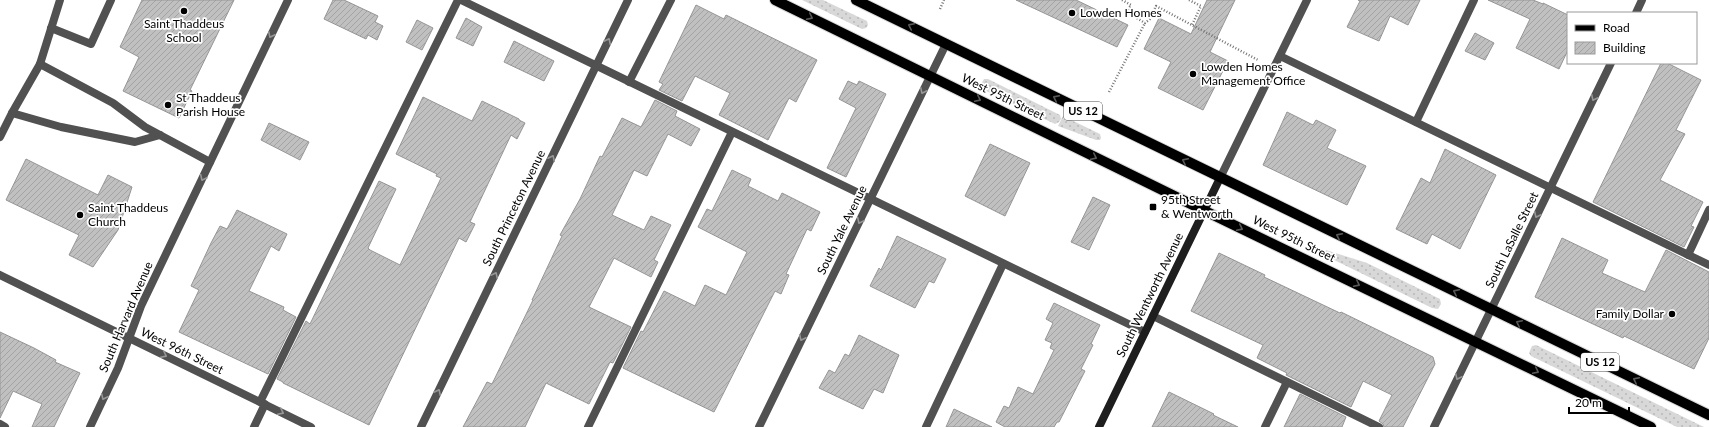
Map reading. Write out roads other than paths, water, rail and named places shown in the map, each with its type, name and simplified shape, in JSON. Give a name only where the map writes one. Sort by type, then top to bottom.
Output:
[{"type":"main road","name":"West 95th Street","points":[[775,0],[1205,211],[1651,427]]},
{"type":"main road","name":"West 95th Street","points":[[856,0],[1709,415]]},
{"type":"street","points":[[0,137],[40,64],[60,0]]},
{"type":"street","points":[[51,28],[91,44],[111,0]]},
{"type":"street","name":"South Harvard Avenue","points":[[90,427],[118,368],[141,306],[288,0]]},
{"type":"street","points":[[254,427],[262,403],[460,0],[1145,332]]},
{"type":"street","name":"South Princeton Avenue","points":[[421,427],[628,0]]},
{"type":"street","points":[[629,82],[671,0]]},
{"type":"street","name":"South Wentworth Avenue","points":[[1099,427],[1307,0]]},
{"type":"street","points":[[1416,122],[1474,0]]},
{"type":"street","points":[[1636,12],[1642,0]]},
{"type":"street","name":"South Yale Avenue","points":[[759,427],[946,44]]},
{"type":"street","points":[[1280,56],[1709,265]]},
{"type":"street","points":[[40,64],[113,103],[145,127],[210,162]]},
{"type":"street","name":"South LaSalle Street","points":[[1434,427],[1611,64]]},
{"type":"street","points":[[12,113],[135,142],[160,135]]},
{"type":"street","points":[[588,427],[732,132]]},
{"type":"street","points":[[1688,255],[1709,210]]},
{"type":"street","points":[[926,427],[1003,264]]},
{"type":"street","name":"West 96th Street","points":[[0,275],[311,427]]},
{"type":"street","points":[[1153,316],[1379,427]]},
{"type":"street","points":[[1265,427],[1287,382]]},
{"type":"street","points":[[0,424],[5,427]]},
{"type":"place","name":"Saint Thaddeus School","points":[[184,11]]},
{"type":"place","name":"Lowden Homes","points":[[1072,13]]},
{"type":"place","name":"Lowden Homes Management Office","points":[[1193,74]]},
{"type":"place","name":"St Thaddeus Parish House","points":[[168,105]]},
{"type":"place","name":"95th Street & Wentworth","points":[[1153,207]]},
{"type":"place","name":"Saint Thaddeus Church","points":[[80,215]]},
{"type":"place","name":"Family Dollar","points":[[1672,314]]}]
